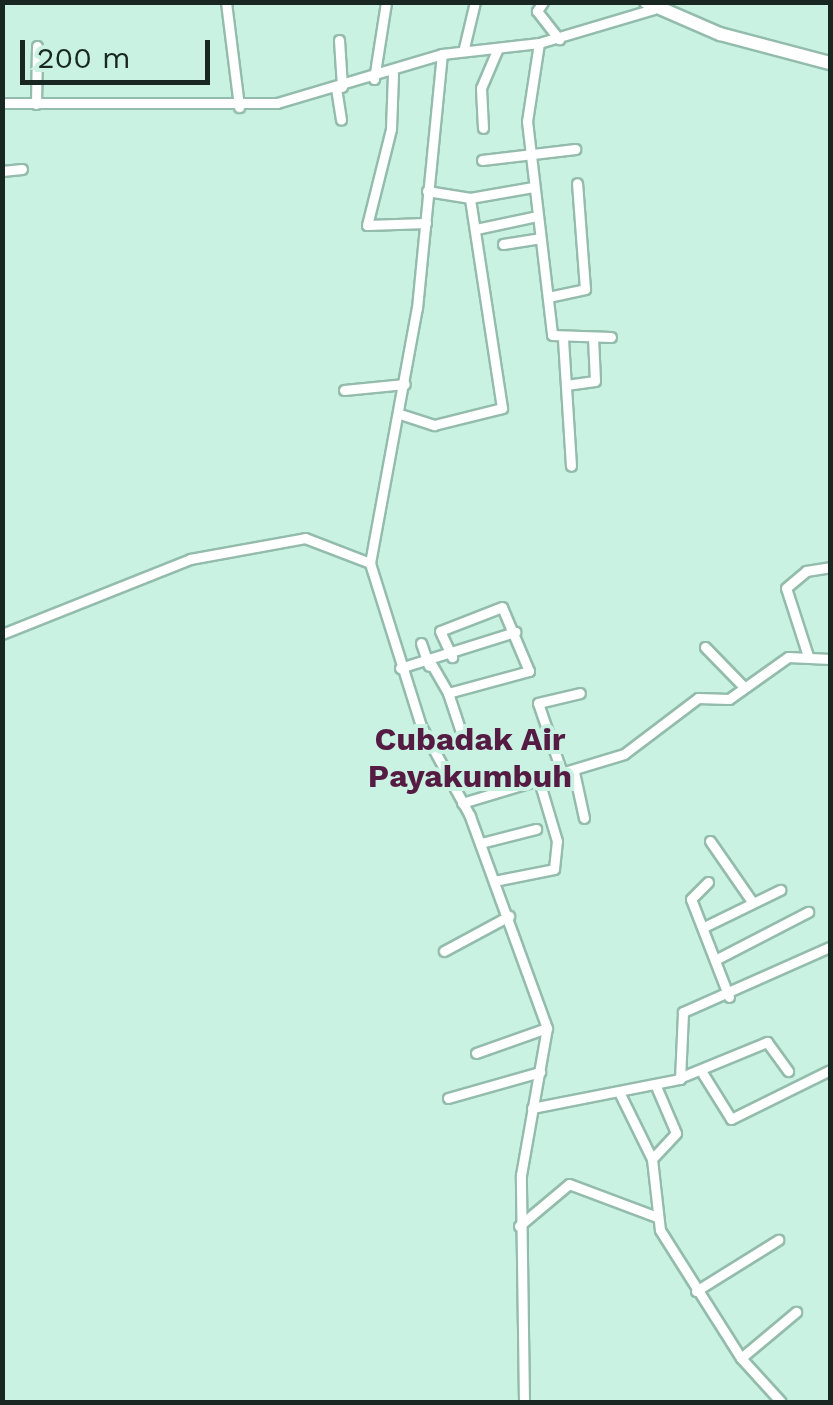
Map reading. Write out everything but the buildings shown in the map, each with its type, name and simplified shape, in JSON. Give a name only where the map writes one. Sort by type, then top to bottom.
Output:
[{"type":"highway","points":[[650,6],[830,63]]},
{"type":"street","points":[[226,2],[239,107]]},
{"type":"street","points":[[374,78],[386,2]]},
{"type":"street","points":[[464,48],[475,2]]},
{"type":"street","points":[[543,2],[536,11],[559,39]]},
{"type":"street","points":[[2,103],[239,107],[393,74],[464,48],[539,44],[650,6]]},
{"type":"street","points":[[339,40],[342,120]]},
{"type":"street","points":[[539,44],[529,154],[552,335],[611,337]]},
{"type":"street","points":[[36,104],[37,46]]},
{"type":"street","points":[[483,128],[480,88],[498,48]]},
{"type":"street","points":[[442,54],[405,384],[370,563],[400,668],[481,843],[547,1028],[532,1108],[518,1226],[524,1402]]},
{"type":"street","points":[[393,74],[391,129],[367,225],[426,223]]},
{"type":"street","points":[[482,160],[575,149]]},
{"type":"street","points":[[2,171],[22,169]]},
{"type":"street","points":[[548,298],[584,289],[576,184]]},
{"type":"street","points":[[427,191],[470,198],[533,187]]},
{"type":"street","points":[[400,414],[434,425],[502,408],[470,198]]},
{"type":"street","points":[[476,229],[537,216]]},
{"type":"street","points":[[503,244],[540,238]]},
{"type":"street","points":[[562,338],[571,466]]},
{"type":"street","points":[[566,385],[595,381],[594,338]]},
{"type":"street","points":[[344,390],[405,384]]},
{"type":"street","points":[[2,634],[181,561],[306,538],[370,563]]},
{"type":"street","points":[[808,656],[786,588],[806,570],[830,567]]},
{"type":"street","points":[[448,693],[530,671],[515,632],[499,608],[440,631],[452,657]]},
{"type":"street","points":[[400,668],[430,665],[515,632]]},
{"type":"street","points":[[421,644],[448,693],[462,736]]},
{"type":"street","points":[[704,647],[744,687]]},
{"type":"street","points":[[462,803],[540,784],[630,751],[698,698],[729,699],[782,659],[830,659]]},
{"type":"street","points":[[563,776],[538,703],[580,693]]},
{"type":"street","points":[[574,772],[584,818]]},
{"type":"street","points":[[494,881],[554,869],[557,839],[540,784]]},
{"type":"street","points":[[481,843],[536,829]]},
{"type":"street","points":[[710,841],[753,904]]},
{"type":"street","points":[[708,882],[691,898],[730,997]]},
{"type":"street","points":[[704,927],[780,890]]},
{"type":"street","points":[[715,960],[808,912]]},
{"type":"street","points":[[444,950],[509,916]]},
{"type":"street","points":[[684,1076],[681,1015],[730,997],[830,947]]},
{"type":"street","points":[[476,1052],[547,1028]]},
{"type":"street","points":[[532,1108],[620,1094],[703,1074],[767,1042],[788,1070]]},
{"type":"street","points":[[703,1074],[731,1119],[830,1070]]},
{"type":"street","points":[[448,1098],[540,1072]]},
{"type":"street","points":[[652,1159],[676,1133],[655,1084]]},
{"type":"street","points":[[620,1094],[652,1159],[657,1217],[696,1291],[741,1358],[781,1402]]},
{"type":"street","points":[[518,1226],[569,1184],[657,1217]]},
{"type":"street","points":[[696,1291],[778,1240]]},
{"type":"street","points":[[741,1358],[796,1312]]},
{"type":"district","name":"Cubadak Air Payakumbuh","points":[[470,758]]}]
